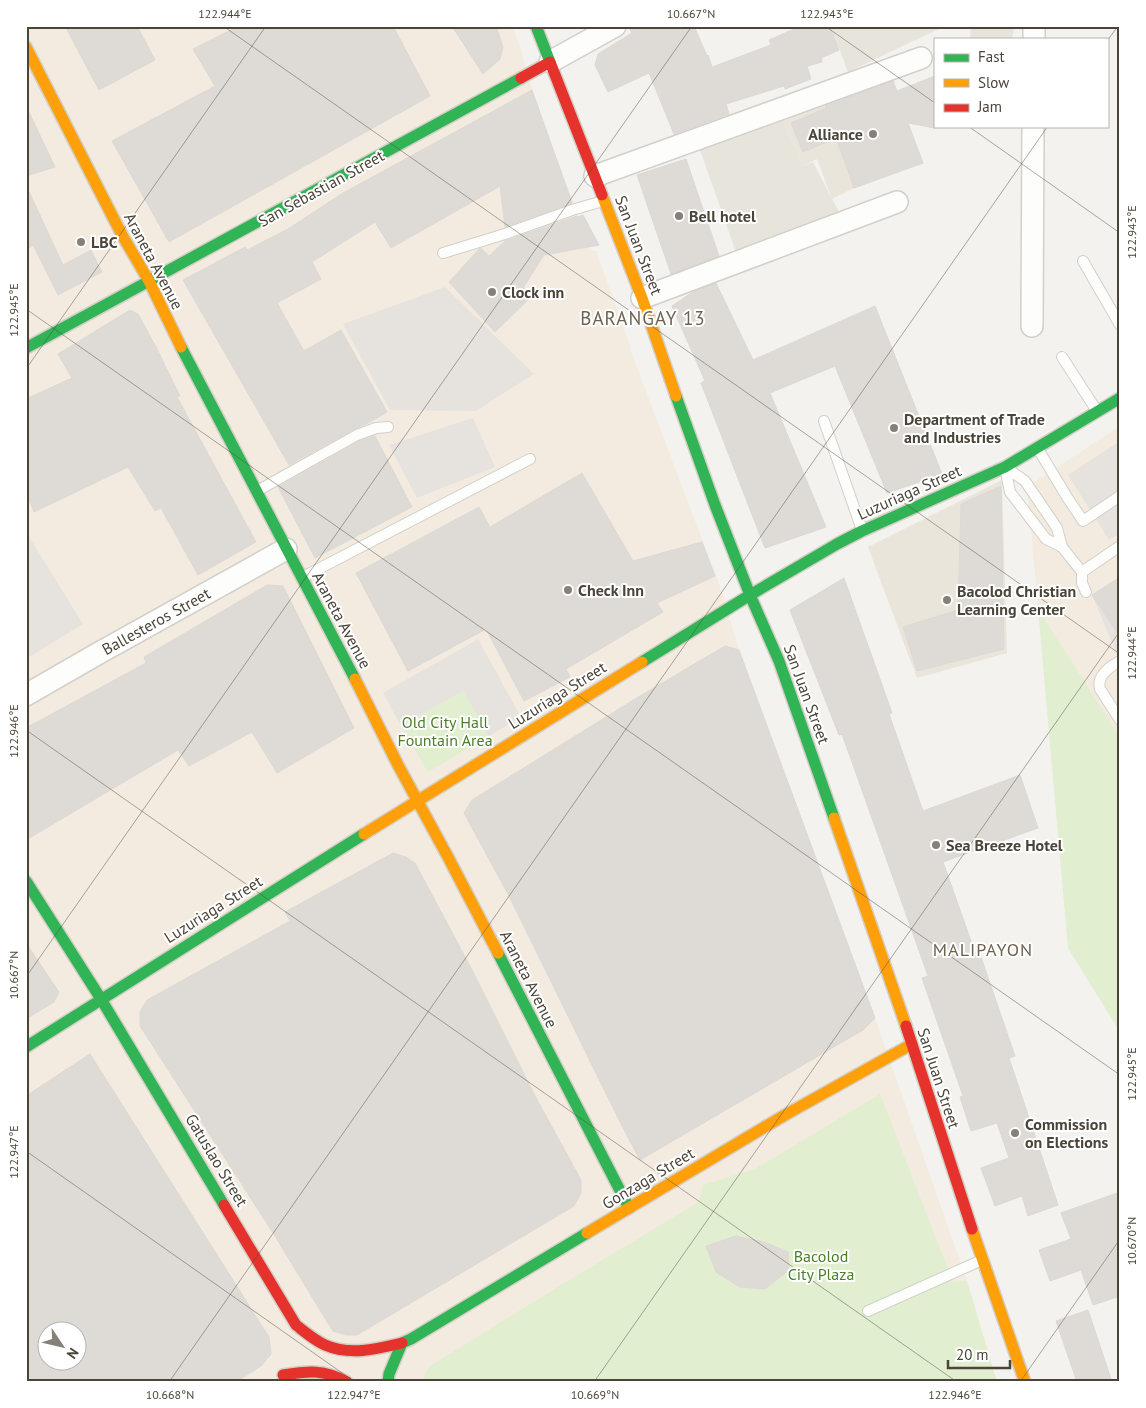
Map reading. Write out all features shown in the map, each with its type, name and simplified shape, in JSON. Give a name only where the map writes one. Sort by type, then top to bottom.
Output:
[{"type":"main road","name":"San Juan Street","points":[[536,26],[642,298],[715,505],[750,595],[779,660],[912,1044],[982,1260],[1026,1382]]},
{"type":"main road","name":"Araneta Avenue","points":[[26,47],[629,1208]]},
{"type":"main road","name":"San Sebastian Street","points":[[26,348],[550,62]]},
{"type":"main road","name":"Luzuriaga Street","points":[[26,1047],[416,800],[750,595],[836,544],[1005,467],[1120,398]]},
{"type":"main road","name":"Gatuslao Street","points":[[26,881],[101,999],[296,1325],[323,1344],[338,1349],[371,1350],[402,1342]]},
{"type":"main road","name":"Gonzaga Street","points":[[402,1342],[830,1089],[912,1044]]},
{"type":"main road","points":[[296,1325],[296,1339]]},
{"type":"main road","points":[[388,1382],[389,1374],[402,1342]]},
{"type":"main road","points":[[273,1382],[283,1375],[294,1360]]},
{"type":"main road","points":[[283,1375],[309,1371],[324,1372],[337,1375],[348,1382]]},
{"type":"street","name":"San Sebastian Street","points":[[550,62],[615,26]]},
{"type":"street","points":[[596,176],[921,58]]},
{"type":"street","points":[[1032,326],[1033,128]]},
{"type":"street","points":[[642,298],[897,202]]},
{"type":"street","name":"Ballesteros Street","points":[[26,695],[286,549]]},
{"type":"lane","points":[[443,253],[604,200]]},
{"type":"lane","points":[[1083,261],[1120,325]]},
{"type":"lane","points":[[1062,357],[1098,412]]},
{"type":"lane","points":[[824,421],[862,531]]},
{"type":"lane","points":[[256,491],[357,435],[376,428],[388,428]]},
{"type":"lane","points":[[1037,449],[1066,497],[1083,520],[1120,496]]},
{"type":"lane","points":[[302,577],[530,459]]},
{"type":"lane","points":[[1005,467],[1010,492],[1046,539],[1062,548],[1082,572],[1082,583],[1086,592]]},
{"type":"lane","points":[[1005,467],[1025,481],[1057,528],[1062,548]]},
{"type":"lane","points":[[1082,572],[1120,546]]},
{"type":"lane","points":[[1120,661],[1102,675],[1098,684],[1120,720]]},
{"type":"lane","points":[[868,1311],[982,1260]]},
{"type":"shaded area","points":[[26,26],[512,26],[550,140],[592,251],[596,251],[630,349],[721,589],[739,650],[738,705],[757,700],[875,1018],[967,1281],[997,1382],[26,1382]]},
{"type":"shaded area","points":[[831,26],[945,26],[848,72]]},
{"type":"shaded area","points":[[971,26],[1014,26],[1012,38],[970,38]]},
{"type":"shaded area","points":[[824,105],[854,188],[832,199],[817,159],[803,166],[783,119]]},
{"type":"shaded area","points":[[783,119],[803,166],[813,162],[843,220],[738,258],[700,150]]},
{"type":"shaded area","points":[[445,287],[534,374],[476,411],[390,410],[343,324]]},
{"type":"shaded area","points":[[473,418],[495,467],[417,498],[389,445]]},
{"type":"shaded area","points":[[1120,426],[1120,737],[1038,609],[1027,487]]},
{"type":"shaded area","points":[[1120,441],[1120,533],[1109,540],[1068,475]]},
{"type":"shaded area","name":"Bacolod Christian Learning Center","points":[[1002,480],[1007,653],[917,678],[868,547]]},
{"type":"shaded area","points":[[26,532],[83,624],[26,659]]},
{"type":"shaded area","points":[[1092,595],[1120,638],[1120,662]]},
{"type":"shaded area","points":[[478,639],[521,717],[489,736],[463,691],[401,726],[383,693]]},
{"type":"green space","points":[[1038,609],[1120,737],[1120,1032],[1068,948]]},
{"type":"green space","name":"Old City Hall Fountain Area","points":[[463,691],[489,736],[428,772],[401,726]]},
{"type":"green space","name":"Bacolod City Plaza","points":[[880,1094],[953,1282],[967,1281],[997,1382],[423,1382],[425,1373],[430,1366],[699,1202],[703,1185],[755,1169]]},
{"type":"building","points":[[65,26],[137,26],[155,60],[99,90]]},
{"type":"building","points":[[239,26],[393,26],[430,96],[169,242],[112,141],[215,86],[193,49]]},
{"type":"building","points":[[452,26],[496,26],[503,47],[500,59],[483,74]]},
{"type":"building","points":[[628,26],[694,26],[712,67],[771,45],[769,40],[801,26],[830,26],[839,50],[821,58],[822,62],[807,66],[811,79],[785,89],[784,86],[726,104],[729,114],[674,134],[649,73],[608,92],[595,65],[598,54],[632,33]]},
{"type":"building","name":"Alliance","points":[[934,76],[934,128],[908,123],[923,163],[854,188],[836,138],[803,152],[791,123],[826,108],[825,106],[893,81],[897,91]]},
{"type":"building","points":[[532,90],[572,203],[505,227],[500,186],[391,248],[375,222],[312,262],[321,279],[277,303],[304,351],[341,330],[387,412],[289,465],[183,280],[245,247],[247,250],[288,229],[343,193]]},
{"type":"building","points":[[26,106],[55,167],[26,176]]},
{"type":"building","name":"Bell hotel","points":[[686,159],[719,256],[671,274],[637,175]]},
{"type":"building","points":[[26,185],[63,265],[91,250],[102,272],[58,295],[33,245],[26,250]]},
{"type":"building","points":[[583,215],[599,245],[544,255],[523,288],[532,296],[495,332],[449,282],[481,248],[489,256],[505,241]]},
{"type":"building","points":[[716,283],[753,360],[875,306],[942,474],[887,493],[835,366],[770,393],[826,527],[765,548],[701,383],[705,381],[672,306],[693,292]]},
{"type":"building","points":[[130,310],[138,314],[156,347],[180,396],[177,397],[256,542],[198,575],[161,508],[155,511],[128,467],[34,512],[26,492],[26,399],[72,378],[58,354]]},
{"type":"building","points":[[375,436],[412,507],[315,558],[278,487],[360,441]]},
{"type":"building","points":[[582,473],[633,561],[702,542],[715,576],[657,603],[663,612],[566,669],[570,677],[524,701],[486,629],[408,671],[356,573],[479,507],[490,527]]},
{"type":"building","points":[[1001,486],[1004,649],[917,671],[903,627],[958,610],[961,504]]},
{"type":"building","points":[[1120,577],[1120,637],[1092,595]]},
{"type":"building","points":[[844,578],[892,713],[889,714],[923,811],[1020,775],[1038,828],[943,862],[977,958],[981,957],[1015,1056],[1009,1058],[1058,1205],[1028,1216],[1022,1196],[995,1206],[981,1168],[1009,1158],[997,1123],[971,1131],[960,1097],[963,1096],[922,978],[928,976],[842,734],[839,735],[790,610]]},
{"type":"building","points":[[267,585],[283,586],[354,728],[277,773],[252,732],[189,766],[178,750],[26,840],[26,728],[146,663],[144,657]]},
{"type":"building","points":[[725,646],[739,650],[875,1018],[863,1030],[640,1160],[508,894],[464,813],[472,800],[635,699]]},
{"type":"building","points":[[393,853],[406,857],[415,863],[471,968],[535,1096],[581,1180],[581,1193],[574,1206],[357,1335],[346,1335],[333,1331],[275,1236],[140,1026],[140,1012],[147,1000],[290,921],[285,912]]},
{"type":"building","points":[[26,943],[59,992],[54,1002],[26,1019]]},
{"type":"building","points":[[90,1054],[269,1337],[271,1354],[261,1366],[236,1382],[26,1382],[26,1096]]},
{"type":"building","points":[[1120,1192],[1120,1296],[1093,1305],[1081,1270],[1050,1281],[1039,1250],[1071,1239],[1061,1213]]},
{"type":"building","points":[[736,1236],[764,1242],[788,1252],[789,1270],[765,1289],[740,1287],[716,1272],[706,1246]]},
{"type":"building","points":[[1088,1310],[1112,1382],[1077,1382],[1056,1321]]},
{"type":"traffic: fast","points":[[536,26],[550,62]]},
{"type":"traffic: fast","points":[[149,281],[521,78]]},
{"type":"traffic: fast","points":[[26,348],[149,281]]},
{"type":"traffic: fast","points":[[181,347],[355,679]]},
{"type":"traffic: fast","points":[[676,396],[715,505],[750,595],[779,661],[834,818]]},
{"type":"traffic: fast","points":[[642,662],[837,544],[1005,467],[1120,398]]},
{"type":"traffic: fast","points":[[26,1047],[364,834]]},
{"type":"traffic: fast","points":[[26,881],[101,999],[224,1205]]},
{"type":"traffic: fast","points":[[498,953],[629,1208]]},
{"type":"traffic: fast","points":[[388,1382],[389,1374],[402,1343],[587,1233]]},
{"type":"traffic: slow","points":[[26,47],[122,235],[149,281],[181,347]]},
{"type":"traffic: slow","points":[[602,195],[642,298],[676,396]]},
{"type":"traffic: slow","points":[[364,834],[642,662]]},
{"type":"traffic: slow","points":[[355,679],[398,765],[498,953]]},
{"type":"traffic: slow","points":[[834,818],[906,1026]]},
{"type":"traffic: slow","points":[[587,1233],[785,1115],[912,1044]]},
{"type":"traffic: slow","points":[[972,1229],[1025,1382]]},
{"type":"traffic: jam","points":[[521,78],[550,62],[602,195]]},
{"type":"traffic: jam","points":[[906,1026],[972,1229]]},
{"type":"traffic: jam","points":[[224,1205],[296,1325],[306,1333],[325,1345],[344,1350],[373,1349],[402,1343]]},
{"type":"traffic: jam","points":[[283,1375],[316,1372],[331,1375],[347,1382]]},
{"type":"place","name":"Alliance","points":[[873,134]]},
{"type":"place","name":"Bell hotel","points":[[679,216]]},
{"type":"place","name":"LBC","points":[[81,242]]},
{"type":"place","name":"Clock inn","points":[[492,292]]},
{"type":"place","name":"Department of Trade and Industries","points":[[894,428]]},
{"type":"place","name":"Check Inn","points":[[568,590]]},
{"type":"place","name":"Bacolod Christian Learning Center","points":[[947,600]]},
{"type":"place","name":"Sea Breeze Hotel","points":[[936,845]]},
{"type":"place","name":"Commission on Elections","points":[[1015,1133]]},
{"type":"district","name":"BARANGAY 13","points":[[643,318]]},
{"type":"district","name":"MALIPAYON","points":[[983,949]]}]
